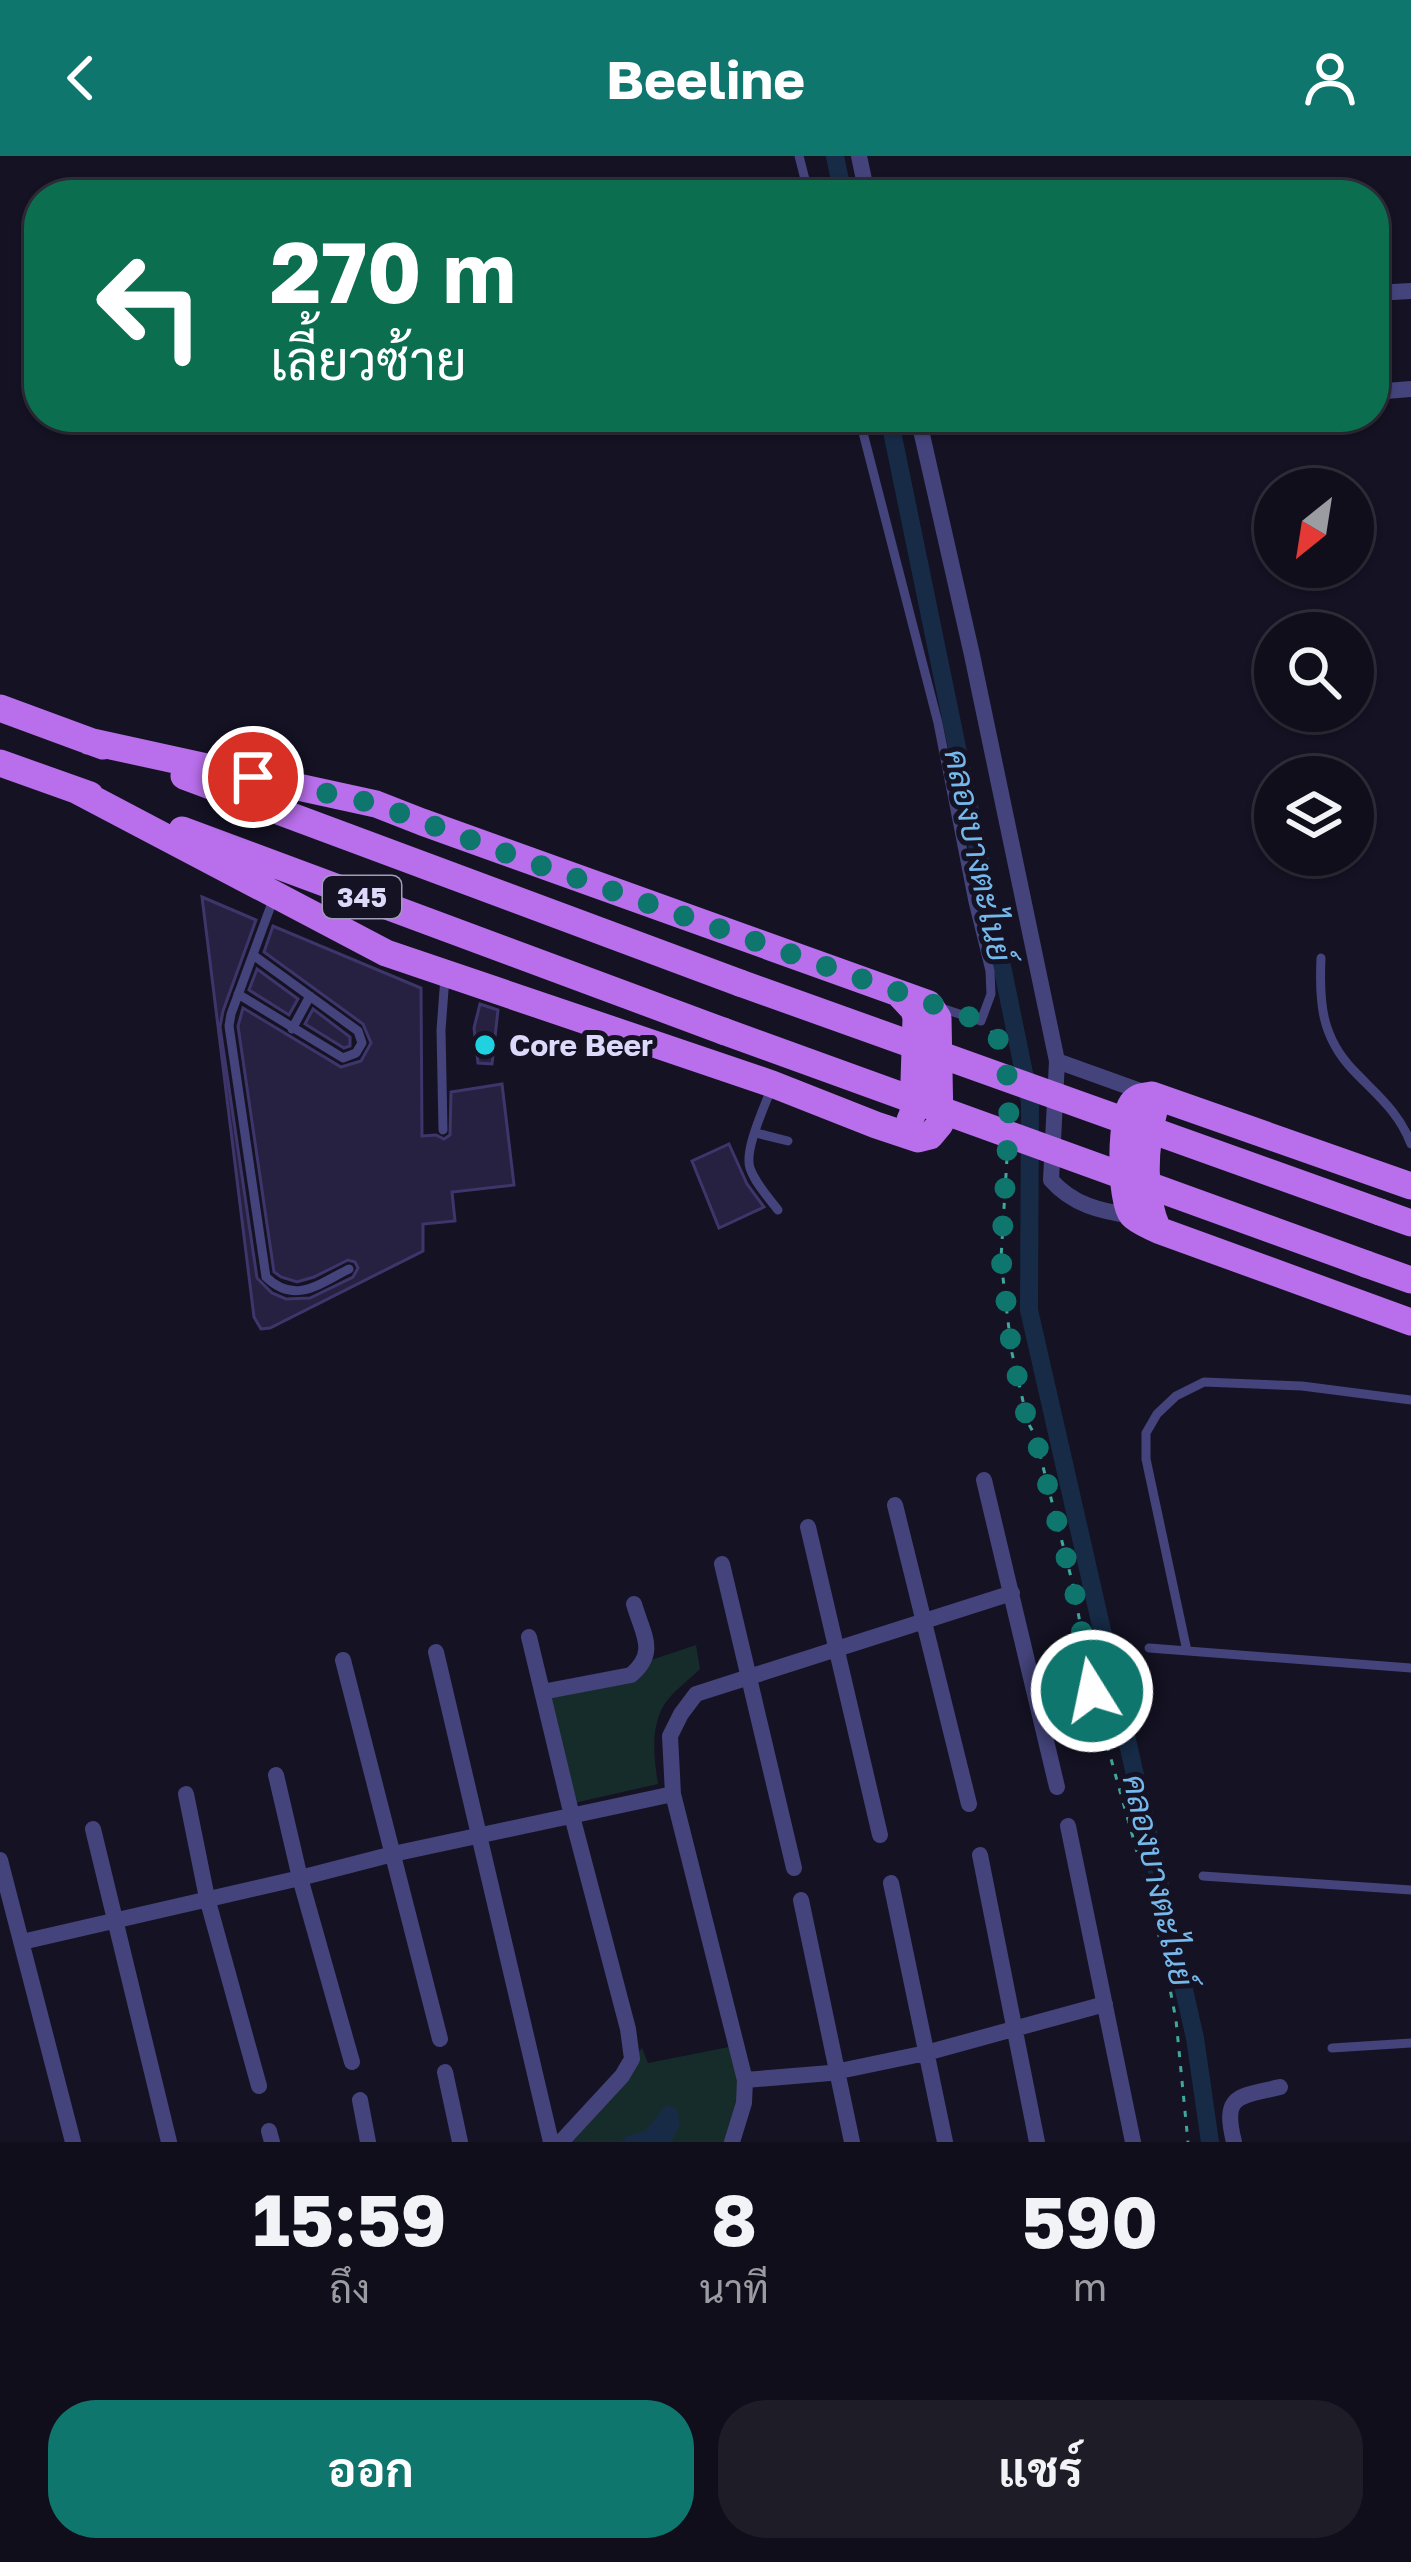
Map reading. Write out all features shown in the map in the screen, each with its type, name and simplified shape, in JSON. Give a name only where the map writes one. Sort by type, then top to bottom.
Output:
[{"type":"main road","name":"345","points":[[0,709],[1411,1223]]},
{"type":"main road","points":[[76,790],[386,953],[772,1084],[918,1139],[930,1136],[940,1124],[938,1018],[929,1004],[376,804],[88,741]]},
{"type":"main road","name":"345","points":[[0,763],[1411,1280]]},
{"type":"main road","points":[[410,860],[382,843],[376,828],[387,816],[422,822]]},
{"type":"main road","points":[[438,969],[402,952],[399,936],[413,922],[441,926]]},
{"type":"main road","points":[[876,1125],[903,1123],[913,1113],[916,1018],[898,993]]},
{"type":"main road","points":[[1410,1180],[1152,1095],[1133,1101],[1123,1128],[1126,1202],[1145,1223],[1411,1322]]},
{"type":"main road","points":[[1145,1223],[1148,1138],[1154,1111],[1161,1105],[1185,1106]]},
{"type":"street","points":[[921,432],[1057,1061],[1051,1180],[1064,1195],[1087,1207],[1145,1223]]},
{"type":"street","points":[[1057,1061],[1152,1095]]},
{"type":"street","points":[[984,1480],[1057,1786]]},
{"type":"street","points":[[895,1505],[969,1804]]},
{"type":"street","points":[[808,1527],[880,1835]]},
{"type":"street","points":[[722,1564],[794,1868]]},
{"type":"street","points":[[732,2142],[744,2103],[745,2080],[673,1794],[670,1736],[681,1714],[696,1694],[1012,1593]]},
{"type":"street","points":[[542,1692],[631,1676],[647,1651],[634,1604]]},
{"type":"street","points":[[530,1637],[632,2059],[561,2142]]},
{"type":"street","points":[[436,1652],[551,2142]]},
{"type":"street","points":[[343,1660],[440,2039]]},
{"type":"street","points":[[276,1775],[352,2062]]},
{"type":"street","points":[[22,1942],[673,1794]]},
{"type":"street","points":[[186,1795],[207,1898],[260,2086]]},
{"type":"street","points":[[1068,1826],[1133,2142]]},
{"type":"street","points":[[93,1829],[169,2142]]},
{"type":"street","points":[[980,1855],[1037,2142]]},
{"type":"street","points":[[0,1860],[73,2142]]},
{"type":"street","points":[[891,1883],[945,2142]]},
{"type":"street","points":[[801,1900],[852,2142]]},
{"type":"street","points":[[745,2080],[836,2072],[926,2053],[1105,2004]]},
{"type":"street","points":[[445,2072],[460,2142]]},
{"type":"street","points":[[1234,2142],[1228,2118],[1235,2101],[1280,2087]]},
{"type":"street","points":[[359,2101],[368,2142]]},
{"type":"lane","points":[[864,432],[938,723],[990,971],[991,994],[981,1021],[929,1004]]},
{"type":"lane","points":[[275,895],[230,1026],[266,1277],[288,1292],[302,1291],[349,1269]]},
{"type":"lane","points":[[238,994],[343,1058],[351,1057],[362,1042],[358,1031],[254,955]]},
{"type":"lane","points":[[1321,958],[1319,998],[1326,1029],[1350,1067],[1386,1100],[1411,1144]]},
{"type":"lane","points":[[438,969],[443,1130]]},
{"type":"lane","points":[[292,1029],[310,996]]},
{"type":"lane","points":[[772,1084],[748,1156],[750,1169],[778,1210]]},
{"type":"lane","points":[[756,1132],[788,1141]]},
{"type":"lane","points":[[1187,1651],[1147,1460],[1146,1433],[1157,1414],[1176,1396],[1204,1382],[1302,1386],[1411,1400]]},
{"type":"lane","points":[[1149,1648],[1411,1668]]},
{"type":"lane","points":[[1203,1876],[1411,1890]]},
{"type":"lane","points":[[1332,2048],[1411,2043]]},
{"type":"path","points":[[981,1021],[1006,1053]]},
{"type":"path","points":[[1006,1160],[1001,1258],[1012,1353],[1074,1589],[1092,1691],[1166,1963],[1188,2142]]},
{"type":"green space","points":[[696,1645],[700,1669],[667,1700],[657,1724],[658,1784],[574,1803],[550,1694]]},
{"type":"green space","points":[[734,2046],[743,2075],[729,2142],[565,2142],[564,2137],[642,2048],[648,2063]]},
{"type":"water","points":[[667,2105],[677,2110],[680,2124],[671,2142],[621,2142],[645,2131]]},
{"type":"building","points":[[202,897],[256,920],[220,1027],[257,1278],[272,1293],[286,1299],[310,1298],[353,1277],[358,1268],[348,1260],[297,1282],[274,1272],[238,1026],[243,1008],[341,1067],[361,1061],[371,1043],[363,1024],[264,952],[273,926],[421,988],[422,1136],[444,1139],[450,1135],[451,1092],[502,1084],[514,1185],[452,1192],[455,1221],[423,1224],[423,1251],[270,1328],[261,1329],[254,1317]]},
{"type":"building","points":[[257,969],[298,999],[289,1015],[249,990]]},
{"type":"building","name":"Core Beer","points":[[480,1004],[498,1010],[492,1064],[478,1063],[474,1028]]},
{"type":"building","points":[[313,1009],[350,1037],[350,1046],[344,1048],[305,1024]]},
{"type":"building","points":[[729,1144],[747,1184],[764,1207],[719,1228],[692,1161]]},
{"type":"waterway","name":"คลองบางตะไนย์","points":[[835,156],[840,180]]},
{"type":"waterway","name":"คลองบางตะไนย์","points":[[892,432],[1030,1102],[1029,1310],[1195,2038],[1210,2142]]},
{"type":"place","name":"Core Beer","points":[[485,1045]]},
{"type":"route","points":[[253,777],[376,804],[981,1021],[998,1039],[1006,1053],[1009,1117],[1001,1258],[1012,1353],[1074,1589],[1092,1691]]}]
